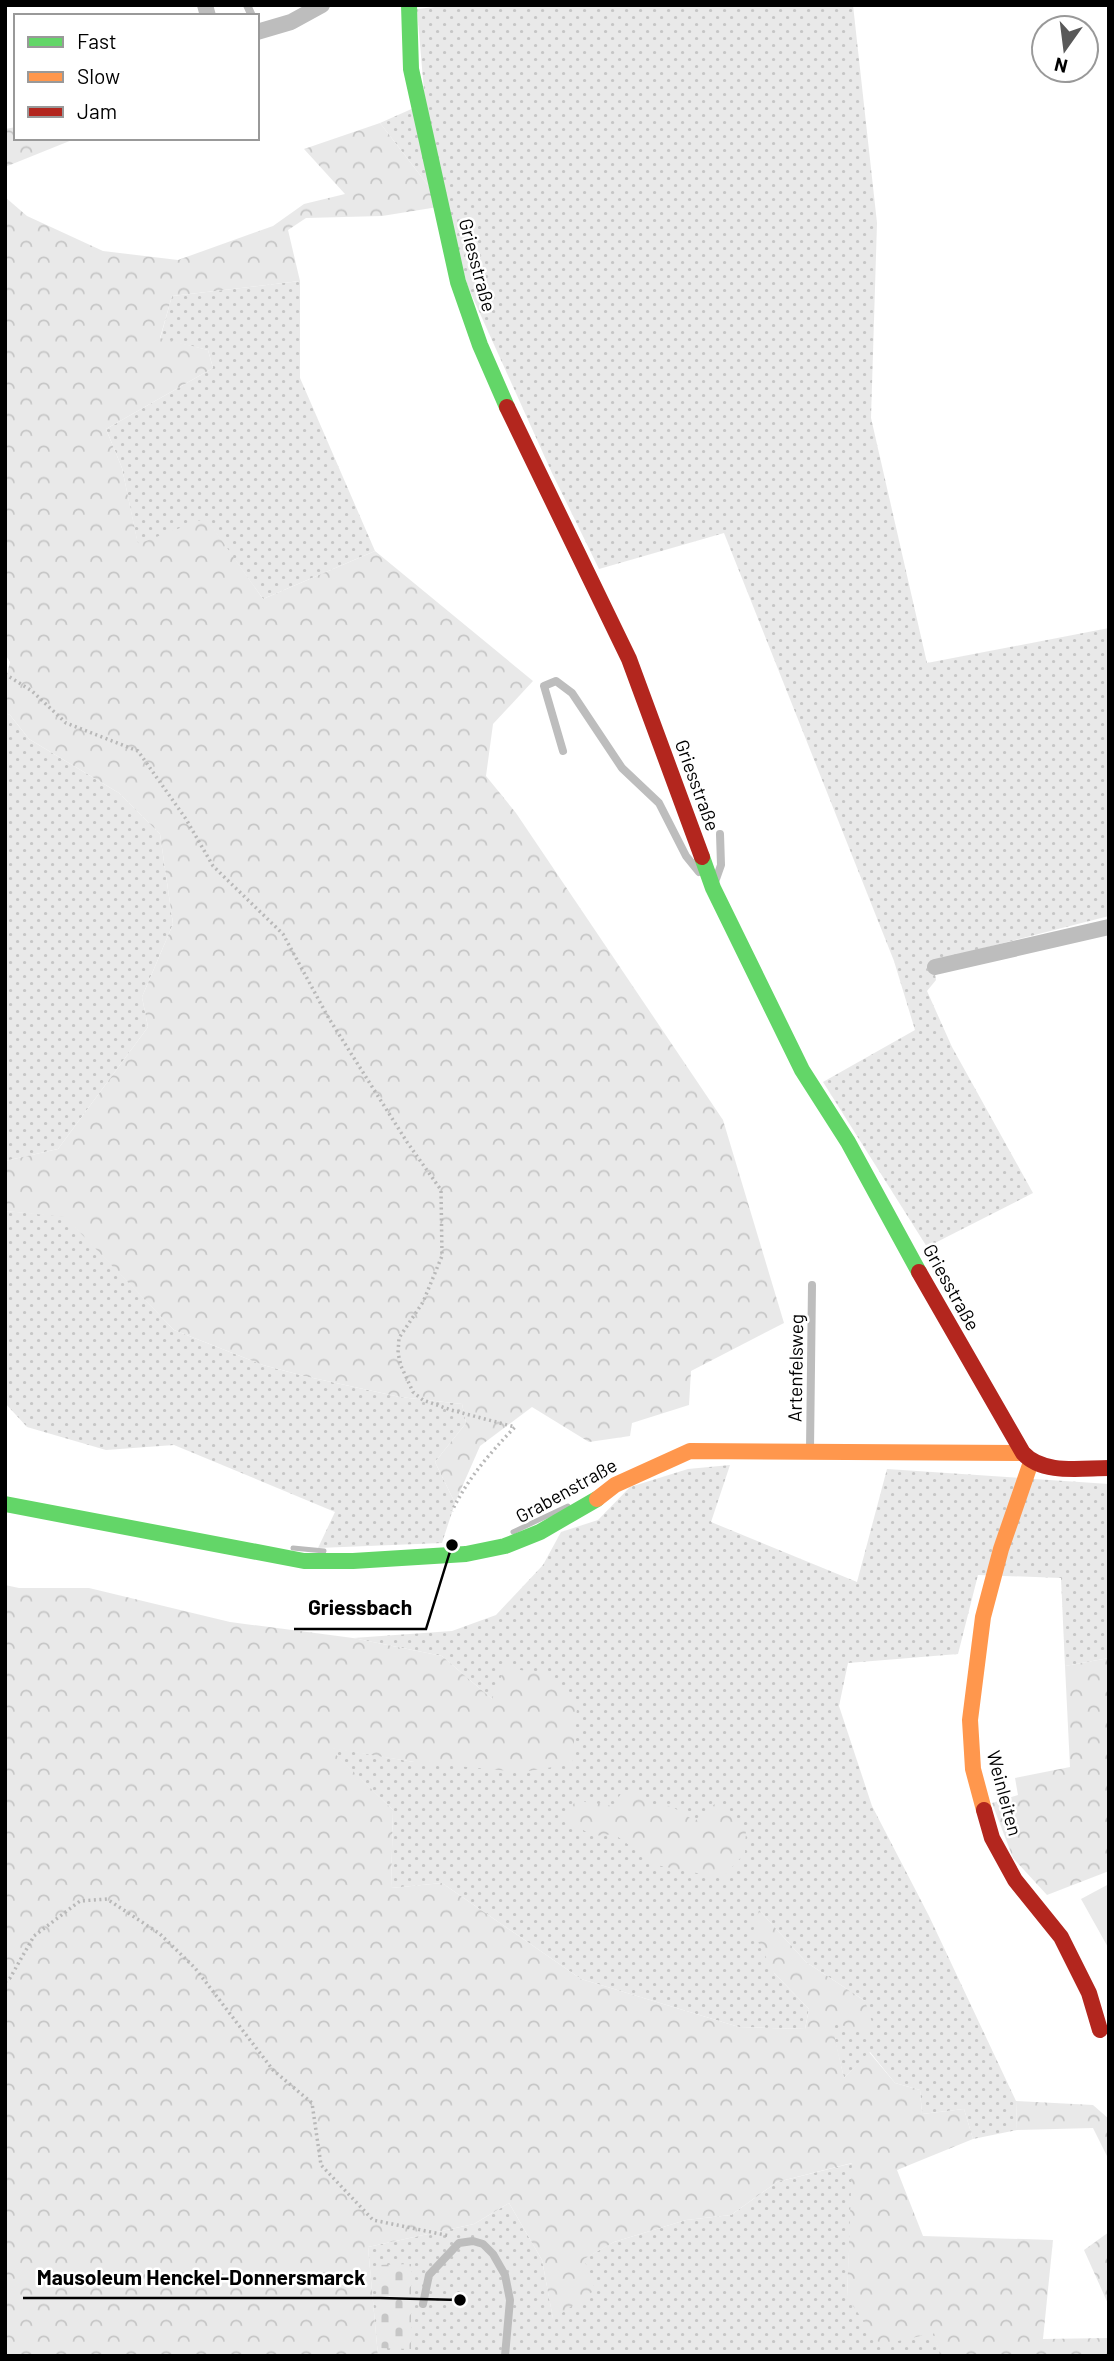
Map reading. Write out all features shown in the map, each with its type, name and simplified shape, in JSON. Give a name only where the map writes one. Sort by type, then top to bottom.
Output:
[{"type":"street","points":[[259,30],[291,22],[322,5]]},
{"type":"street","name":"Griesstraße","points":[[409,5],[411,69],[458,282],[480,345],[515,426],[629,659],[712,888],[802,1070],[848,1142],[950,1328],[1027,1458]]},
{"type":"street","points":[[935,967],[1109,927]]},
{"type":"street","name":"Grabenstraße","points":[[5,1504],[304,1561],[353,1561],[453,1555],[505,1546],[540,1532],[586,1507],[615,1485],[690,1451],[1027,1458]]},
{"type":"street","points":[[1027,1458],[1043,1467],[1109,1468]]},
{"type":"street","name":"Weinleiten","points":[[1027,1458],[983,1618],[970,1720],[972,1769],[992,1838],[1015,1880],[1061,1937],[1090,1993],[1100,2030]]},
{"type":"lane","points":[[563,751],[544,686],[556,681],[572,693],[622,768],[659,803],[686,856],[712,888],[721,865],[720,834]]},
{"type":"lane","name":"Artenfelsweg","points":[[810,1452],[812,1285]]},
{"type":"lane","points":[[423,2304],[429,2275],[459,2243],[472,2241],[483,2244],[493,2254],[505,2274],[510,2300],[505,2356]]},
{"type":"path","points":[[5,674],[32,691],[66,723],[138,751],[186,819],[213,866],[283,934],[328,1017],[407,1142],[441,1190],[442,1256],[423,1302],[399,1338],[401,1366],[413,1392],[423,1400],[515,1427],[483,1460],[452,1511]]},
{"type":"path","points":[[5,1982],[34,1936],[79,1901],[107,1899],[160,1934],[195,1968],[274,2070],[312,2103],[321,2165],[373,2220],[472,2241]]},
{"type":"green space","points":[[453,5],[853,5],[877,223],[871,418],[927,663],[1109,628],[1109,916],[933,961],[936,980],[927,991],[952,1047],[1033,1193],[927,1247],[823,1082],[915,1030],[894,961],[724,533],[599,569],[552,473],[468,287],[444,206],[380,123],[425,103],[417,9]]},
{"type":"green space","points":[[380,123],[444,206],[382,216],[306,218],[288,230],[300,281],[172,296],[160,338],[208,350],[213,368],[106,429],[122,468],[138,544],[206,518],[263,599],[375,551],[533,681],[493,724],[486,776],[516,813],[723,1120],[784,1323],[691,1371],[689,1405],[632,1423],[630,1436],[589,1442],[532,1407],[480,1446],[455,1503],[435,1462],[466,1423],[462,1404],[400,1397],[304,1376],[263,1365],[174,1330],[65,1217],[5,1211],[5,1161],[58,1149],[148,1027],[142,997],[173,924],[160,834],[119,793],[29,739],[10,715],[5,713],[5,682],[10,662],[5,654],[5,197],[27,216],[103,251],[178,260],[273,226],[304,204],[345,194],[304,149]]},
{"type":"green space","points":[[14,127],[14,140],[72,140],[5,167],[5,129]]},
{"type":"green space","points":[[300,281],[300,378],[375,551],[263,599],[206,519],[138,545],[122,468],[106,429],[213,368],[208,350],[160,339],[172,296]]},
{"type":"green space","points":[[5,713],[10,715],[29,739],[119,793],[160,834],[173,924],[142,997],[148,1027],[58,1149],[5,1161]]},
{"type":"green space","points":[[5,1211],[65,1216],[174,1330],[263,1365],[304,1376],[400,1397],[462,1404],[466,1423],[435,1462],[455,1503],[442,1543],[318,1548],[335,1512],[174,1445],[106,1450],[27,1427],[5,1403]]},
{"type":"green space","points":[[730,1465],[711,1522],[857,1582],[887,1469],[1109,1484],[1109,1658],[1065,1666],[1061,1578],[978,1575],[958,1654],[848,1663],[839,1706],[872,1806],[929,1916],[1016,2101],[1017,2130],[973,2139],[964,2109],[922,2114],[920,2090],[895,2083],[870,2052],[844,2078],[830,2020],[865,2001],[806,1962],[760,1911],[774,1973],[809,2009],[805,2029],[739,2027],[581,1979],[442,1883],[391,1888],[393,1810],[327,1747],[414,1762],[492,1699],[442,1656],[353,1638],[452,1631],[496,1615],[543,1565],[561,1532],[598,1520],[630,1487],[688,1469]]},
{"type":"green space","points":[[5,1585],[19,1588],[89,1588],[230,1622],[353,1638],[442,1656],[492,1699],[505,1667],[551,1676],[577,1708],[572,1764],[522,1772],[414,1762],[329,1748],[393,1810],[391,1888],[442,1883],[581,1979],[739,2027],[805,2029],[809,2009],[774,1973],[753,1932],[759,1910],[806,1962],[865,2001],[873,2025],[865,2034],[831,2021],[844,2078],[869,2052],[895,2083],[920,2090],[922,2114],[964,2109],[973,2139],[897,2170],[923,2236],[1053,2240],[1043,2339],[1109,2338],[1109,2356],[940,2356],[934,2333],[880,2345],[847,2297],[852,2163],[777,2182],[731,2215],[686,2220],[614,2242],[584,2259],[595,2290],[553,2319],[542,2260],[509,2203],[474,2224],[368,2247],[378,2356],[5,2356]]},
{"type":"green space","points":[[1109,1658],[1109,1871],[1047,1895],[1013,1858],[992,1803],[1018,1795],[1015,1778],[1070,1767],[1065,1666]]},
{"type":"green space","points":[[622,1792],[637,1792],[647,1805],[671,1806],[695,1821],[718,1801],[746,1827],[745,1853],[722,1878],[656,1865],[614,1834],[593,1836],[565,1819],[578,1796],[585,1802],[613,1806]]},
{"type":"green space","points":[[1109,1884],[1109,1949],[1081,1899]]},
{"type":"green space","points":[[1016,2101],[1093,2105],[1109,2119],[1109,2160],[1093,2128],[1017,2130]]},
{"type":"green space","points":[[853,2163],[847,2297],[935,2333],[940,2356],[378,2356],[368,2247],[474,2224],[509,2203],[542,2260],[553,2318],[583,2259],[614,2242],[686,2220],[731,2215],[777,2182]]},
{"type":"green space","points":[[1109,2232],[1109,2306],[1084,2250]]},
{"type":"green space","points":[[411,2264],[411,2349],[379,2348],[378,2265]]},
{"type":"waterway","points":[[513,1532],[568,1506]]},
{"type":"waterway","points":[[293,1548],[324,1551]]},
{"type":"traffic: fast","points":[[409,5],[411,69],[458,282],[480,345],[507,407]]},
{"type":"traffic: fast","points":[[702,857],[713,888],[802,1070],[848,1142],[919,1272]]},
{"type":"traffic: fast","points":[[5,1504],[304,1561],[353,1561],[466,1554],[505,1546],[540,1532],[597,1499]]},
{"type":"traffic: slow","points":[[597,1499],[615,1485],[690,1451],[1023,1453]]},
{"type":"traffic: slow","points":[[984,1810],[973,1769],[970,1720],[983,1617],[1001,1549],[1031,1462]]},
{"type":"traffic: jam","points":[[507,407],[629,659],[702,857]]},
{"type":"traffic: jam","points":[[919,1272],[1023,1453],[1041,1465],[1063,1469],[1109,1468]]},
{"type":"traffic: jam","points":[[984,1810],[992,1838],[1015,1880],[1061,1937],[1089,1993],[1100,2030]]},
{"type":"place","name":"Griessbach","points":[[452,1545]]},
{"type":"place","name":"Mausoleum Henckel-Donnersmarck","points":[[460,2300]]}]
